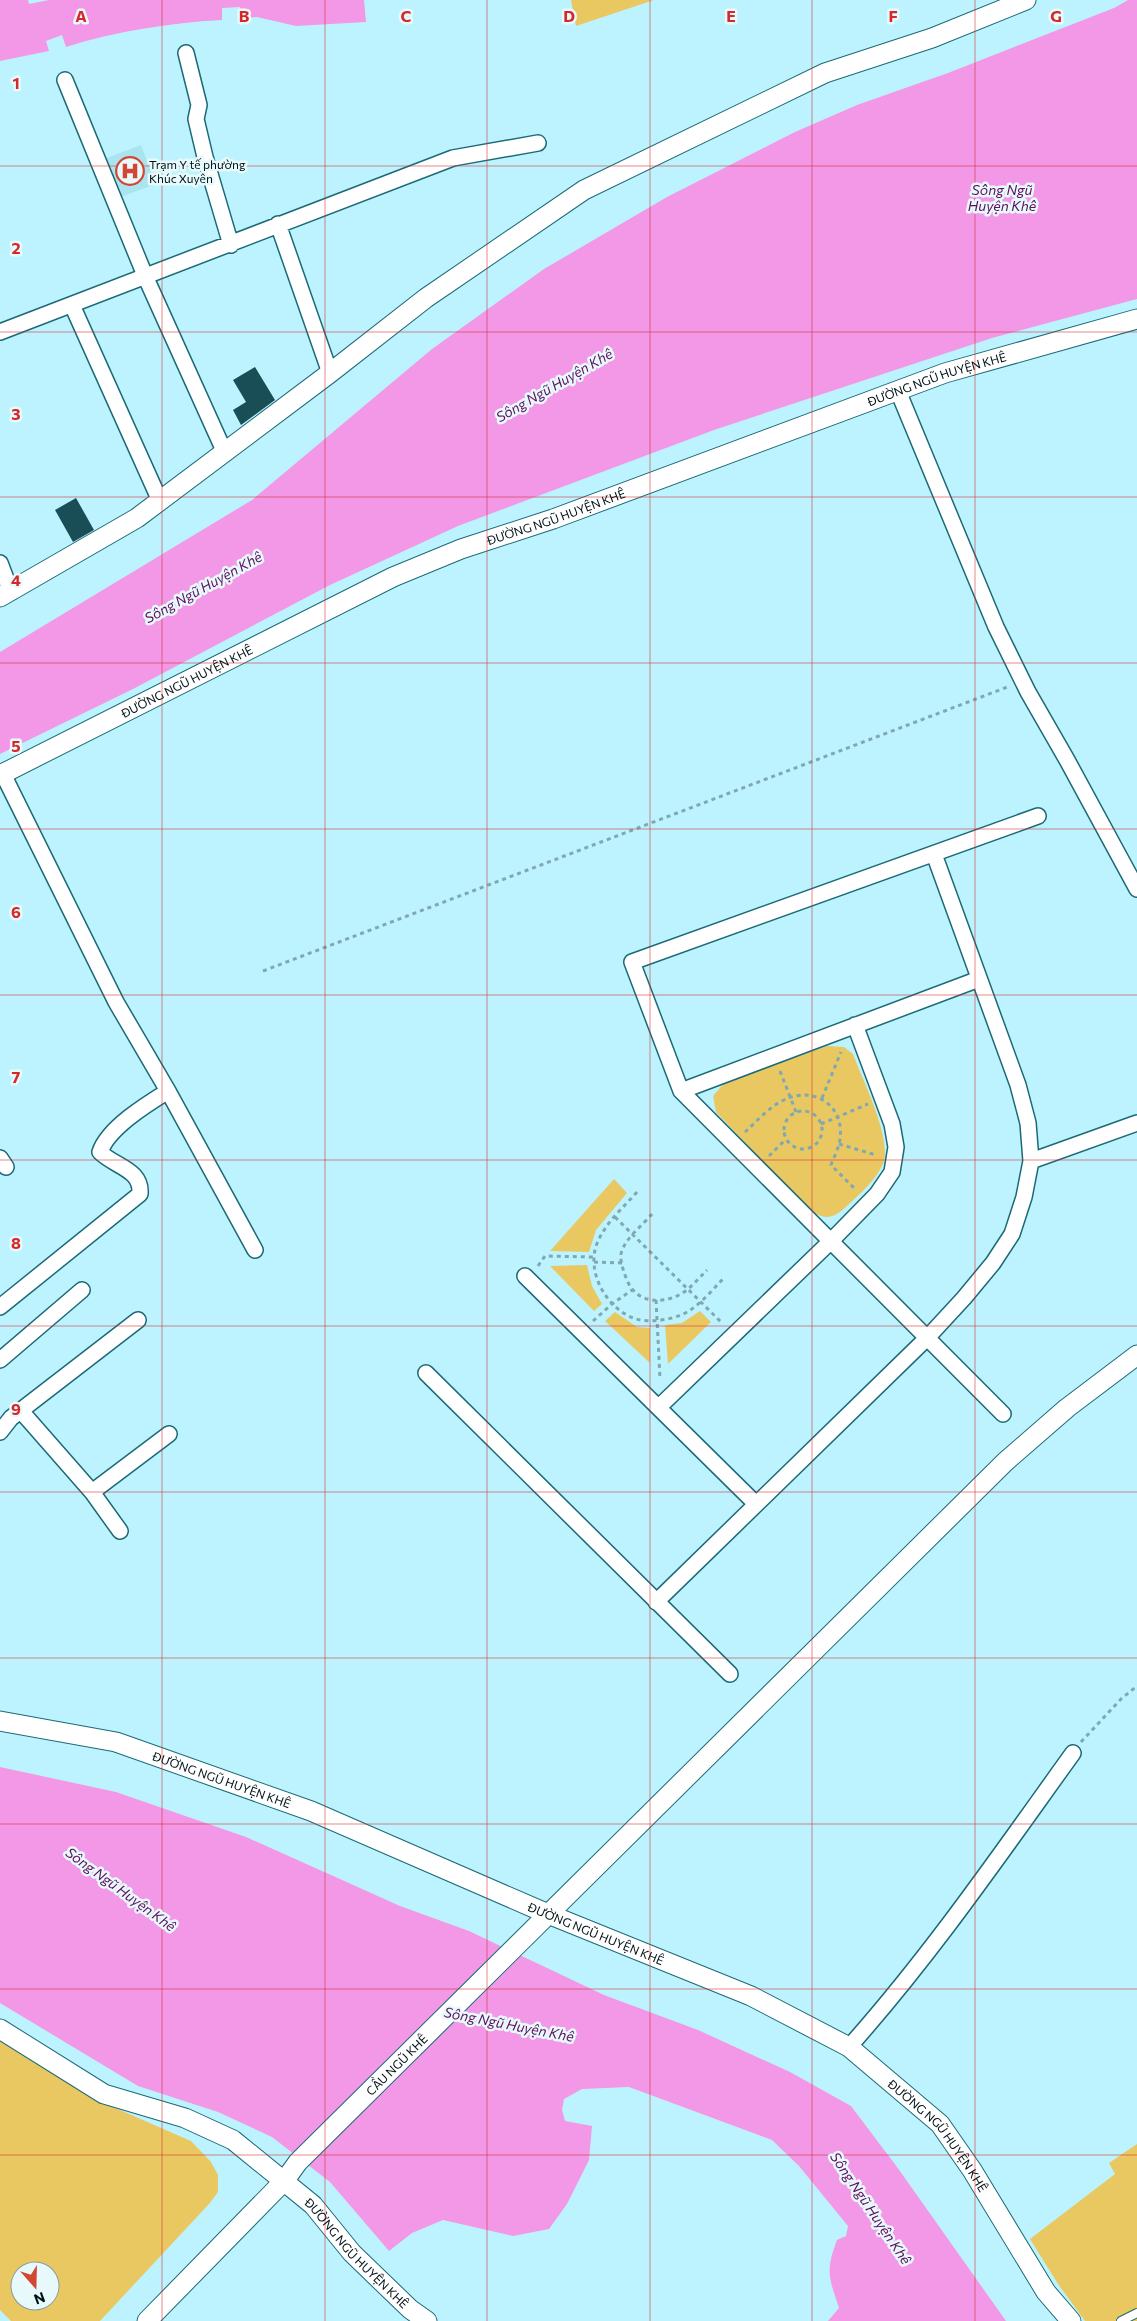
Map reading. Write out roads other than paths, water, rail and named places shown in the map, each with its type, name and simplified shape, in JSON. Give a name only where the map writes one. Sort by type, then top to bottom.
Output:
[{"type":"street","points":[[0,563],[5,595],[137,518],[225,453],[426,298],[584,190],[825,73],[932,38],[1026,0]]},
{"type":"street","points":[[186,53],[199,104],[196,119],[231,245]]},
{"type":"street","points":[[65,80],[146,278],[225,453]]},
{"type":"street","points":[[0,332],[146,278],[231,245],[278,224],[453,158],[538,143]]},
{"type":"street","points":[[278,224],[330,373]]},
{"type":"street","points":[[72,305],[160,501]]},
{"type":"street","name":"ĐƯỜNG NGŨ HUYỆN KHÊ","points":[[1,775],[393,577],[461,549],[554,519],[945,373],[1137,319]]},
{"type":"street","points":[[898,391],[996,627],[1022,682],[1137,889]]},
{"type":"street","points":[[1,775],[116,1002],[168,1091],[255,1250]]},
{"type":"street","points":[[1003,1414],[681,1091],[632,962],[1038,816]]},
{"type":"street","points":[[656,1602],[928,1337],[987,1270],[1012,1234],[1024,1197],[1032,1161],[1028,1123],[1018,1085],[934,854]]},
{"type":"street","points":[[681,1091],[979,979]]},
{"type":"street","points":[[658,1407],[831,1241],[877,1194],[892,1172],[896,1147],[892,1124],[856,1026]]},
{"type":"street","points":[[0,1307],[140,1194],[141,1184],[136,1176],[100,1152],[103,1144],[112,1132],[168,1091]]},
{"type":"street","points":[[1032,1161],[1137,1123]]},
{"type":"street","points":[[525,1276],[756,1504]]},
{"type":"street","points":[[2,1354],[82,1290]]},
{"type":"street","points":[[0,1432],[21,1411],[138,1320]]},
{"type":"street","name":"CẦU NGŨ KHÊ","points":[[147,2321],[284,2180],[298,2162],[1005,1462],[1036,1434],[1137,1355]]},
{"type":"street","points":[[426,1373],[730,1674]]},
{"type":"street","points":[[21,1411],[92,1492],[120,1531]]},
{"type":"street","points":[[92,1492],[169,1434]]},
{"type":"street","name":"ĐƯỜNG NGŨ HUYỆN KHÊ","points":[[0,1721],[116,1742],[311,1811],[548,1914],[751,1996],[849,2047],[940,2124],[972,2170],[1046,2292],[1071,2321]]},
{"type":"street","points":[[849,2047],[887,2004],[937,1940],[1073,1753]]},
{"type":"street","name":"ĐƯỜNG NGŨ HUYỆN KHÊ","points":[[0,2029],[104,2094],[185,2118],[233,2140],[313,2205],[352,2253],[410,2309],[427,2321]]},
{"type":"lane","points":[[1121,2321],[1137,2312]]},
{"type":"water","points":[[0,0],[28,0],[29,4],[49,0],[364,0],[366,22],[296,26],[257,17],[240,19],[240,7],[222,8],[222,20],[182,23],[143,29],[104,36],[66,47],[62,35],[46,41],[49,51],[0,61]]},
{"type":"water","name":"Sông Ngũ Huyện Khê","points":[[1128,0],[1137,0],[1137,299],[992,338],[714,430],[458,526],[330,585],[133,689],[0,754],[0,652],[252,500],[432,349],[544,269],[667,197],[795,132],[857,105],[948,73],[1114,8]]},
{"type":"water","name":"Sông Ngũ Huyện Khê","points":[[0,1767],[116,1792],[246,1837],[400,1906],[469,1931],[604,1995],[698,2030],[790,2072],[851,2106],[897,2167],[1006,2321],[828,2321],[839,2308],[831,2281],[831,2260],[837,2240],[846,2236],[848,2226],[799,2166],[772,2140],[629,2087],[582,2089],[564,2099],[562,2110],[565,2121],[592,2126],[589,2160],[567,2204],[549,2229],[513,2236],[443,2220],[412,2233],[389,2251],[330,2182],[272,2137],[218,2112],[138,2086],[0,2003]]},
{"type":"place","name":"Trạm Y tế phường Khúc Xuyên","points":[[130,171]]}]
